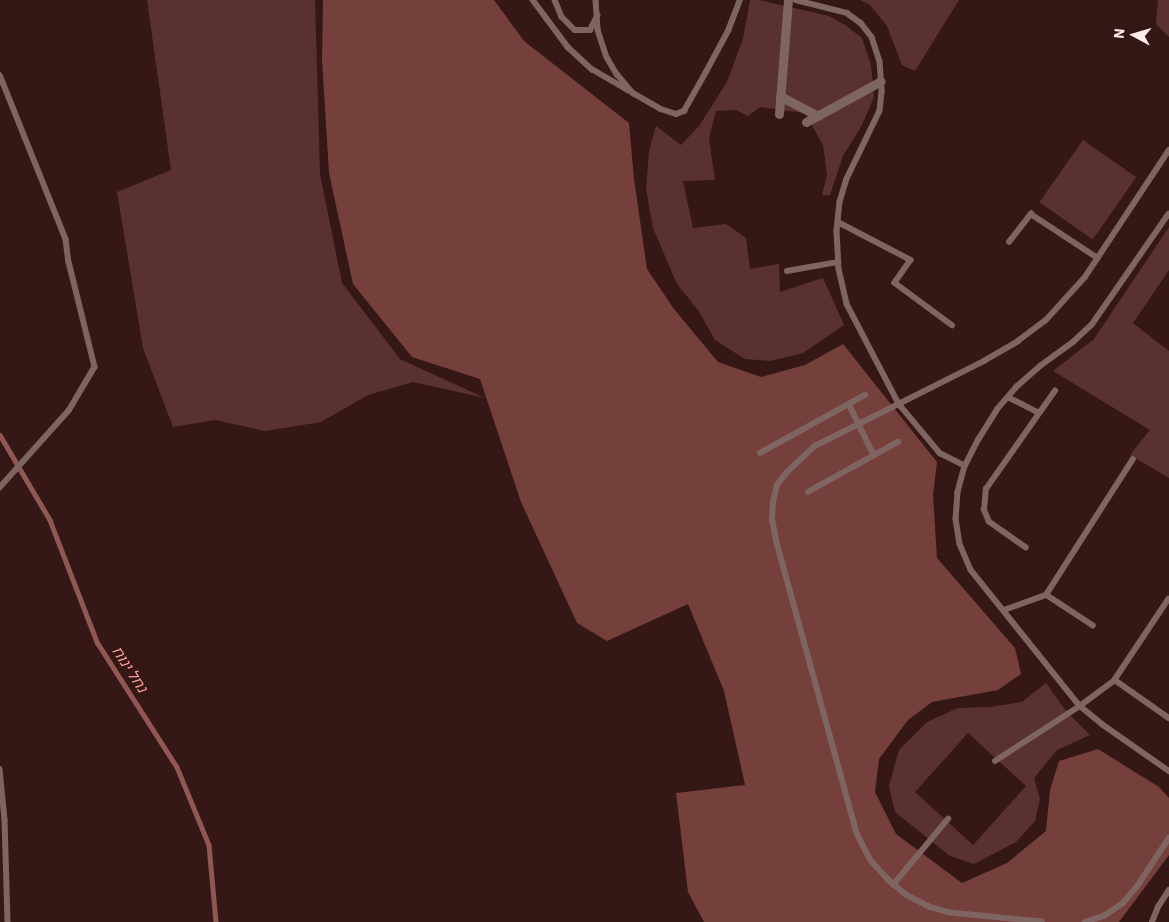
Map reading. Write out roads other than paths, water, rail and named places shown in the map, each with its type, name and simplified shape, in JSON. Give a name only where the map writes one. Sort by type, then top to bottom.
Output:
[{"type":"street","points":[[779,114],[788,0]]},
{"type":"street","points":[[806,122],[881,81]]},
{"type":"street","points":[[780,96],[818,116]]},
{"type":"lane","points":[[532,0],[568,47],[592,68],[661,109],[676,114],[684,110],[728,31],[740,0]]},
{"type":"lane","points":[[555,0],[562,17],[576,30],[590,30],[597,16]]},
{"type":"lane","points":[[596,0],[598,30],[607,58],[632,93]]},
{"type":"lane","points":[[796,0],[847,13],[861,23],[872,37],[880,61],[880,111],[847,179],[840,202],[838,262],[848,304],[899,404],[940,453],[966,466]]},
{"type":"lane","points":[[0,75],[66,239],[69,262],[95,367],[69,411],[0,488]]},
{"type":"lane","points":[[1042,922],[950,913],[929,907],[907,896],[893,885],[870,860],[857,835],[772,520],[772,502],[777,485],[787,472],[815,446],[1018,341],[1046,321],[1066,300],[1098,258],[1169,150]]},
{"type":"lane","points":[[1009,242],[1031,214],[1098,258]]},
{"type":"lane","points":[[1169,214],[1092,325],[1074,342],[1041,366],[1008,398],[979,438],[966,466],[958,492],[956,518],[960,544],[971,570],[1080,706],[1169,772]]},
{"type":"lane","points":[[838,222],[911,260],[896,283],[952,325]]},
{"type":"lane","points":[[787,271],[838,262]]},
{"type":"lane","points":[[1026,548],[989,522],[984,510],[986,489],[1054,391]]},
{"type":"lane","points":[[760,453],[866,395]]},
{"type":"lane","points":[[1008,398],[1039,413]]},
{"type":"lane","points":[[848,404],[874,455]]},
{"type":"lane","points":[[808,492],[898,442]]},
{"type":"lane","points":[[1004,610],[1046,595],[1133,459]]},
{"type":"lane","points":[[1046,595],[1093,626]]},
{"type":"lane","points":[[995,760],[1080,706],[1115,680],[1169,599]]},
{"type":"lane","points":[[1115,680],[1169,718]]},
{"type":"lane","points":[[0,769],[5,820],[8,922]]},
{"type":"lane","points":[[893,885],[948,819]]},
{"type":"lane","points":[[1085,922],[1104,916],[1122,903],[1138,885],[1169,838]]},
{"type":"lane","points":[[1152,922],[1158,907],[1169,890]]},
{"type":"waterway","name":"נחל ינוח","points":[[0,435],[50,520],[97,642],[177,767],[209,845],[216,922]]}]
